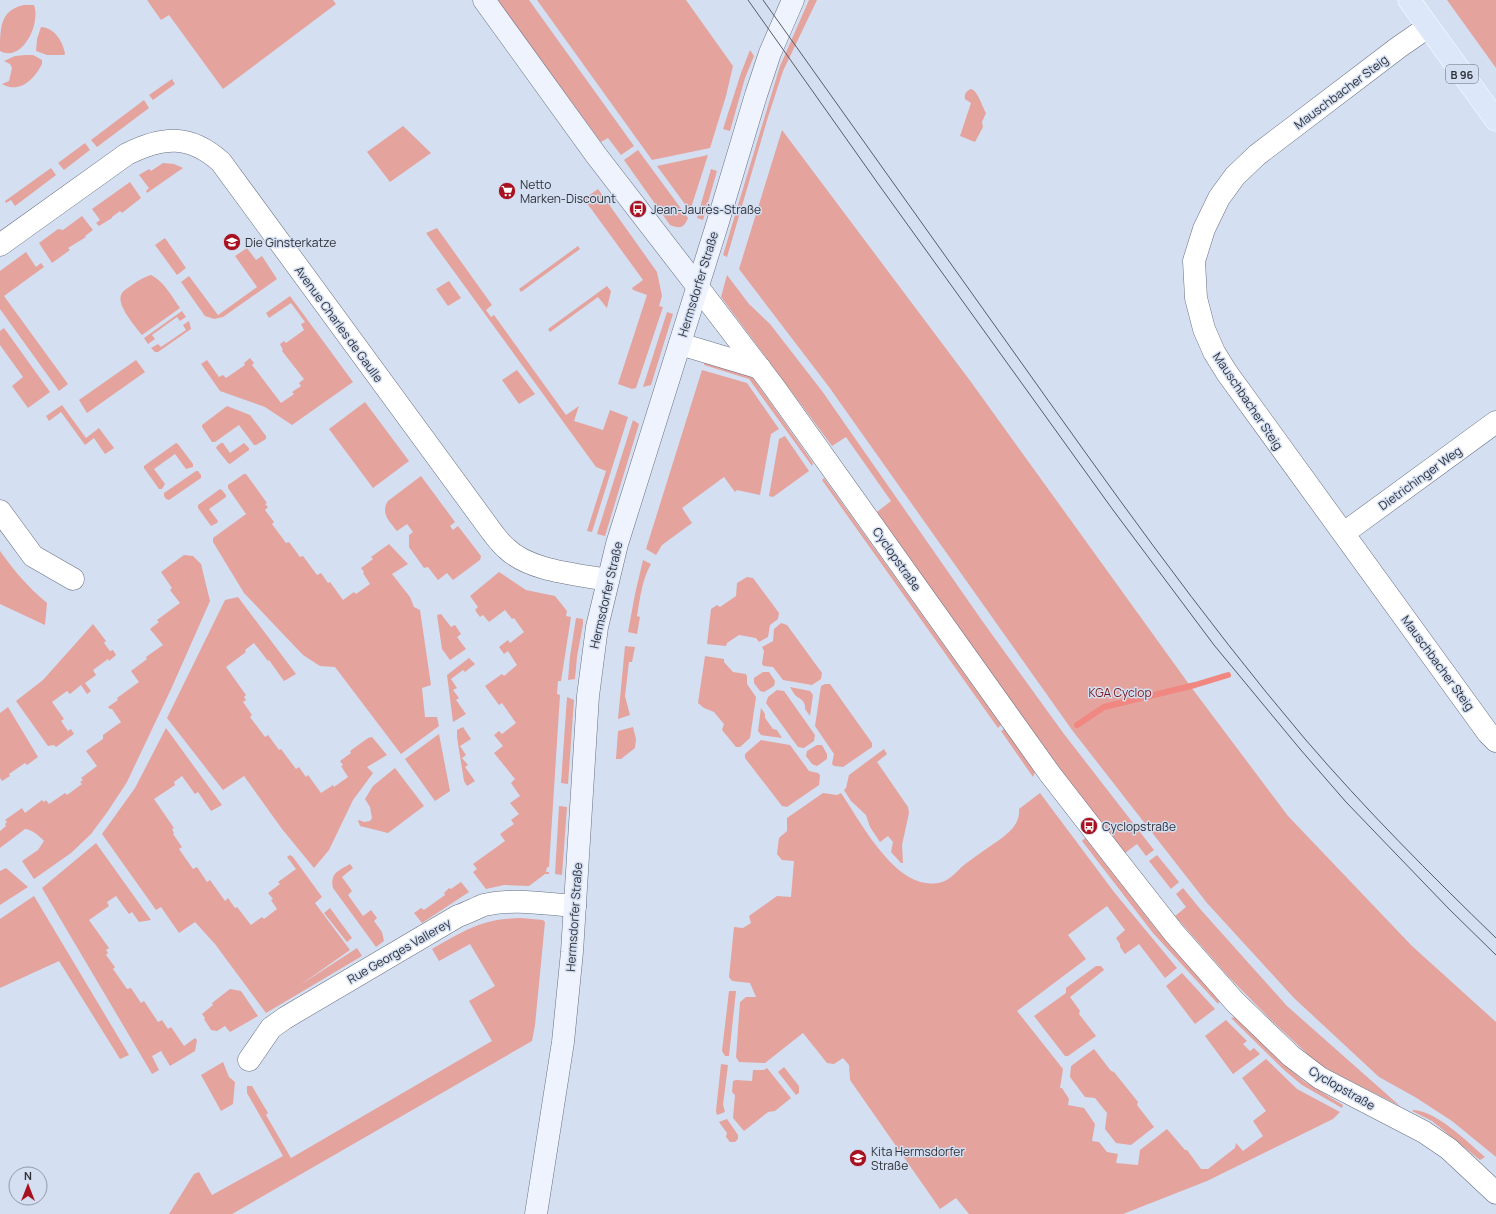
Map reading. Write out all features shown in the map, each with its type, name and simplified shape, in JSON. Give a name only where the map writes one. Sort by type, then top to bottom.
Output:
[{"type":"main road","points":[[484,0],[596,156],[697,286]]},
{"type":"main road","name":"Hermsdorfer Straße","points":[[536,1214],[563,1042],[572,952],[588,696],[595,635],[608,580],[756,95],[770,53],[793,0]]},
{"type":"main road","name":"B 96","points":[[1409,0],[1496,120]]},
{"type":"street","name":"Mauschbacher Steig","points":[[1428,27],[1257,156],[1235,176],[1219,198],[1204,228],[1194,261],[1196,298],[1204,328],[1214,352],[1227,373],[1297,472],[1344,533],[1488,733],[1496,741]]},
{"type":"street","name":"Avenue Charles de Gaulle","points":[[0,245],[127,154],[149,144],[173,140],[186,141],[210,152],[221,162],[506,549],[523,560],[546,568],[608,580]]},
{"type":"street","name":"Cyclopstraße","points":[[697,286],[760,368],[1050,774],[1165,922],[1235,1002],[1291,1056],[1320,1078],[1424,1132],[1449,1149],[1496,1193]]},
{"type":"street","points":[[680,344],[760,368]]},
{"type":"street","name":"Dietrichinger Weg","points":[[1344,533],[1496,422]]},
{"type":"street","points":[[0,511],[33,556],[73,579]]},
{"type":"street","name":"Rue Georges Vallerey","points":[[249,1060],[271,1028],[285,1018],[458,916],[482,906],[498,902],[575,906]]},
{"type":"green space","points":[[147,0],[333,0],[336,4],[223,89],[169,15],[161,20]]},
{"type":"green space","points":[[497,0],[529,0],[634,146],[621,155],[608,138],[601,142]]},
{"type":"green space","points":[[537,0],[686,0],[733,66],[726,96],[710,148],[652,160]]},
{"type":"green space","points":[[809,0],[817,0],[783,71],[727,257],[723,255],[780,66]]},
{"type":"green space","points":[[1447,0],[1496,0],[1496,68]]},
{"type":"green space","points":[[34,5],[35,13],[35,22],[28,40],[16,52],[8,53],[0,51],[0,35],[3,21],[10,11],[16,7]]},
{"type":"green space","points":[[41,27],[50,30],[58,36],[65,54],[64,55],[47,55],[36,51],[37,39]]},
{"type":"green space","points":[[750,50],[754,56],[745,78],[730,131],[723,129],[741,73]]},
{"type":"green space","points":[[33,55],[42,60],[42,64],[35,75],[25,84],[20,86],[8,87],[2,84],[9,81],[12,68],[10,64],[4,61],[15,56]]},
{"type":"green space","points":[[172,79],[175,84],[153,100],[149,95]]},
{"type":"green space","points":[[971,89],[978,96],[986,113],[982,122],[983,127],[975,142],[960,136],[971,103],[965,99],[965,94]]},
{"type":"green space","points":[[144,100],[149,108],[97,147],[91,140]]},
{"type":"green space","points":[[403,126],[431,153],[390,182],[367,152]]},
{"type":"green space","name":"KGA Cyclop","points":[[782,130],[971,382],[1191,687],[1288,816],[1412,946],[1496,1022],[1496,1157],[1452,1121],[1415,1097],[1379,1077],[1294,998],[1207,903],[1072,730],[829,387],[739,269]]},
{"type":"green space","points":[[85,143],[90,150],[64,170],[58,163]]},
{"type":"green space","points":[[638,150],[688,218],[683,226],[676,227],[670,225],[624,160]]},
{"type":"green space","points":[[708,155],[690,211],[657,166]]},
{"type":"green space","points":[[163,163],[174,164],[183,168],[147,193],[146,191],[149,188],[139,175],[149,169],[151,171]]},
{"type":"green space","points":[[51,168],[56,175],[15,206],[11,200],[6,203],[5,201]]},
{"type":"green space","points":[[711,169],[717,171],[703,220],[697,218]]},
{"type":"green space","points":[[130,182],[141,198],[122,213],[120,211],[99,226],[96,223],[100,220],[92,209]]},
{"type":"green space","points":[[598,189],[657,272],[662,296],[659,306],[663,307],[636,388],[632,389],[618,384],[647,295],[633,290],[632,288],[643,280],[584,199]]},
{"type":"green space","points":[[82,216],[93,230],[85,236],[86,237],[68,248],[70,250],[52,263],[39,243],[58,229],[63,230]]},
{"type":"green space","points":[[437,228],[492,305],[486,310],[491,317],[494,315],[566,415],[579,406],[574,421],[603,430],[610,410],[628,417],[592,532],[587,531],[606,471],[596,467],[426,233]]},
{"type":"green space","points":[[165,238],[186,268],[177,275],[155,245]]},
{"type":"green space","points":[[578,246],[580,249],[521,292],[519,289]]},
{"type":"green space","points":[[247,248],[256,260],[262,256],[277,279],[223,317],[214,319],[205,316],[181,282],[189,276],[218,315],[257,287],[235,256]]},
{"type":"green space","points":[[26,252],[36,267],[41,263],[44,267],[4,296],[68,384],[59,391],[0,309],[0,271]]},
{"type":"green space","points":[[151,275],[164,285],[180,308],[142,335],[124,310],[120,300],[124,290]]},
{"type":"green space","points":[[727,275],[749,304],[770,324],[822,391],[983,622],[1064,734],[1154,850],[1146,856],[1137,844],[1125,853],[998,684],[877,512],[891,501],[846,437],[832,446],[721,297]]},
{"type":"green space","points":[[449,281],[461,298],[448,306],[436,289]]},
{"type":"green space","points":[[607,286],[611,291],[607,308],[598,297],[550,332],[548,329]]},
{"type":"green space","points":[[290,296],[353,382],[292,425],[265,407],[220,391],[201,364],[207,360],[219,377],[223,375],[226,378],[245,365],[244,363],[250,358],[254,363],[252,365],[281,403],[294,394],[292,392],[301,386],[299,383],[304,379],[282,351],[283,350],[280,344],[284,341],[286,343],[304,330],[301,324],[305,322],[291,303],[269,318],[266,313]]},
{"type":"green space","points":[[182,311],[186,317],[180,321],[177,317],[152,335],[155,339],[148,344],[144,338]]},
{"type":"green space","points":[[667,312],[673,314],[651,385],[643,387]]},
{"type":"green space","points":[[189,321],[191,329],[158,352],[155,352],[151,348],[158,344],[161,347],[186,330],[183,325]]},
{"type":"green space","points":[[4,328],[50,392],[28,408],[12,386],[23,377],[0,345],[0,331]]},
{"type":"green space","points":[[136,360],[145,372],[87,413],[79,400]]},
{"type":"green space","points":[[705,360],[751,375],[813,463],[812,466],[749,379],[704,365]]},
{"type":"green space","points":[[517,370],[535,394],[519,404],[502,380]]},
{"type":"green space","points":[[702,370],[747,383],[779,429],[771,434],[760,495],[737,490],[735,492],[724,477],[682,508],[692,523],[662,545],[656,555],[646,549]]},
{"type":"green space","points":[[365,402],[409,461],[373,488],[329,429]]},
{"type":"green space","points":[[62,405],[86,438],[99,428],[114,448],[105,454],[94,438],[85,445],[61,412],[49,421],[46,416]]},
{"type":"green space","points":[[227,406],[250,415],[266,436],[266,439],[254,445],[239,425],[215,442],[212,442],[202,425]]},
{"type":"green space","points":[[633,420],[639,424],[605,536],[597,534]]},
{"type":"green space","points":[[785,436],[809,471],[773,497],[769,496],[779,439]]},
{"type":"green space","points":[[176,443],[193,464],[193,467],[186,469],[175,454],[154,469],[165,484],[162,489],[159,489],[144,466]]},
{"type":"green space","points":[[223,443],[230,453],[244,443],[249,450],[230,464],[216,448]]},
{"type":"green space","points":[[198,471],[201,475],[201,478],[169,500],[166,499],[164,493]]},
{"type":"green space","points":[[246,474],[267,503],[265,504],[268,507],[265,510],[274,522],[272,524],[286,543],[289,542],[300,557],[303,556],[317,575],[321,573],[328,583],[330,582],[343,600],[354,592],[356,594],[370,584],[361,568],[373,559],[371,557],[389,544],[408,564],[392,574],[410,597],[414,607],[420,610],[431,685],[422,688],[425,717],[437,717],[439,726],[401,754],[335,667],[320,666],[303,655],[244,593],[213,542],[213,538],[246,514],[228,488],[228,485]]},
{"type":"green space","points":[[421,476],[455,522],[450,526],[453,530],[458,526],[481,556],[480,560],[453,580],[447,573],[438,580],[428,567],[424,568],[409,547],[409,535],[413,532],[407,524],[397,531],[385,513],[388,501]]},
{"type":"green space","points":[[824,478],[1001,725],[998,728],[822,480]]},
{"type":"green space","points":[[220,489],[226,497],[209,509],[218,521],[211,526],[198,508],[198,505]]},
{"type":"green space","points":[[0,551],[33,591],[47,603],[45,625],[0,604]]},
{"type":"green space","points":[[184,555],[193,556],[201,564],[210,601],[172,687],[127,782],[108,811],[91,834],[71,853],[34,879],[22,861],[38,850],[44,841],[33,832],[25,829],[0,848],[0,831],[6,826],[5,824],[7,822],[5,820],[22,808],[25,813],[42,800],[44,802],[46,800],[49,804],[65,793],[67,795],[82,784],[80,782],[83,780],[81,778],[97,766],[86,751],[103,739],[103,735],[121,722],[112,709],[108,707],[118,700],[117,698],[139,682],[131,671],[147,659],[146,657],[163,645],[150,629],[159,622],[157,620],[180,603],[170,590],[172,588],[161,572]]},
{"type":"green space","points":[[643,560],[651,564],[645,576],[640,596],[637,616],[640,617],[637,634],[628,632]]},
{"type":"green space","points":[[499,572],[526,590],[555,596],[567,611],[566,616],[571,617],[561,681],[558,681],[557,694],[560,695],[549,867],[547,867],[546,872],[549,872],[549,874],[545,874],[529,886],[504,885],[486,889],[473,872],[477,869],[473,864],[505,841],[500,834],[514,824],[511,820],[519,814],[510,803],[520,796],[511,783],[515,779],[494,753],[503,746],[494,735],[499,731],[502,734],[516,723],[502,703],[499,705],[485,686],[502,674],[504,676],[517,665],[508,651],[504,654],[499,647],[508,640],[510,643],[524,632],[514,618],[512,619],[505,610],[489,622],[483,615],[480,617],[475,610],[478,607],[470,596]]},
{"type":"green space","points":[[747,577],[753,578],[779,613],[778,619],[770,625],[768,637],[759,642],[756,638],[739,635],[727,643],[726,646],[707,644],[711,609],[717,605],[720,607],[736,596],[737,583]]},
{"type":"green space","points":[[238,597],[296,674],[284,681],[269,660],[268,661],[254,643],[245,650],[246,652],[226,667],[246,695],[244,697],[246,700],[243,702],[252,715],[250,717],[265,737],[268,735],[296,769],[299,767],[306,777],[308,775],[321,793],[333,785],[334,787],[348,777],[341,766],[343,765],[340,761],[351,753],[350,751],[368,738],[372,737],[387,755],[367,767],[373,773],[353,800],[329,850],[314,868],[282,829],[244,776],[223,790],[167,718],[225,600]]},
{"type":"green space","points":[[441,614],[451,627],[455,625],[461,634],[457,637],[466,649],[450,660],[442,649],[437,615]]},
{"type":"green space","points":[[576,618],[583,619],[583,624],[575,679],[568,680],[570,656]]},
{"type":"green space","points":[[781,623],[787,625],[822,673],[821,679],[812,685],[783,680],[773,667],[764,666],[762,664],[764,651],[762,647],[773,641],[774,629]]},
{"type":"green space","points":[[93,624],[106,641],[104,643],[110,651],[113,650],[116,655],[109,661],[108,659],[93,670],[96,675],[85,683],[91,691],[87,694],[81,685],[70,694],[67,691],[52,702],[64,719],[61,721],[68,731],[71,729],[74,734],[56,747],[54,745],[48,746],[16,701],[43,680]]},
{"type":"green space","points":[[625,646],[635,647],[632,662],[629,662],[625,696],[630,715],[618,719]]},
{"type":"green space","points":[[705,656],[724,659],[724,662],[733,672],[746,674],[747,684],[756,697],[750,738],[740,747],[736,747],[722,730],[724,724],[714,712],[704,708],[698,703]]},
{"type":"green space","points":[[469,658],[475,664],[465,672],[463,670],[451,679],[457,688],[453,690],[459,698],[456,700],[466,714],[453,722],[447,675]]},
{"type":"green space","points":[[763,672],[769,672],[775,681],[774,686],[764,692],[760,691],[754,683],[754,678]]},
{"type":"green space","points":[[830,684],[872,743],[872,747],[843,767],[834,766],[832,764],[834,754],[815,726],[821,686]]},
{"type":"green space","points":[[790,687],[810,691],[813,695],[810,716],[805,709],[804,703],[795,695]]},
{"type":"green space","points":[[777,690],[784,691],[815,735],[814,741],[804,748],[798,747],[766,703],[768,697]]},
{"type":"green space","points":[[567,697],[574,700],[568,784],[561,783]]},
{"type":"green space","points":[[8,707],[38,757],[27,765],[25,763],[2,781],[0,778],[0,713]]},
{"type":"green space","points":[[761,708],[765,714],[765,718],[773,729],[777,730],[782,738],[761,735],[758,731]]},
{"type":"green space","points":[[463,727],[471,739],[460,746],[466,755],[462,758],[468,765],[465,767],[475,781],[467,786],[464,781],[457,737],[457,730]]},
{"type":"green space","points":[[633,727],[636,739],[635,748],[621,759],[616,759],[618,731]]},
{"type":"green space","points":[[166,728],[222,805],[211,811],[198,792],[195,794],[182,776],[174,782],[175,785],[154,799],[174,828],[172,829],[173,834],[182,847],[179,849],[193,869],[197,867],[207,882],[210,880],[225,901],[228,898],[251,925],[262,917],[264,919],[277,909],[271,900],[273,899],[268,893],[280,884],[278,882],[296,869],[287,857],[290,855],[322,897],[315,903],[350,950],[300,985],[357,948],[362,956],[266,1013],[215,944],[195,922],[179,933],[161,907],[156,910],[102,834],[135,788]]},
{"type":"green space","points":[[1004,729],[1035,772],[1033,777],[1001,731]]},
{"type":"green space","points":[[439,734],[450,791],[435,801],[405,759]]},
{"type":"green space","points":[[761,740],[790,745],[809,771],[820,775],[819,785],[787,807],[782,806],[745,758],[745,754]]},
{"type":"green space","points":[[817,745],[822,745],[827,754],[827,759],[817,766],[812,764],[806,756],[807,751]]},
{"type":"green space","points":[[884,749],[887,754],[877,762],[908,807],[909,813],[902,845],[903,863],[901,863],[891,852],[893,842],[888,836],[880,842],[870,827],[866,815],[851,801],[844,790],[846,788],[849,775]]},
{"type":"green space","points":[[395,768],[424,806],[388,833],[360,826],[359,820],[364,822],[370,821],[372,818],[370,807],[365,799],[373,786]]},
{"type":"green space","points":[[823,793],[837,795],[841,793],[882,853],[910,878],[926,883],[942,882],[948,879],[964,865],[1005,836],[1014,827],[1019,815],[1019,809],[1040,793],[1114,892],[1177,968],[1165,978],[1139,944],[1125,954],[1116,938],[1125,930],[1107,906],[1068,935],[1086,959],[1017,1011],[1063,1069],[1060,1088],[1062,1088],[1069,1099],[1068,1105],[1084,1108],[1095,1124],[1092,1141],[1099,1142],[1107,1152],[1118,1154],[1116,1163],[1138,1165],[1140,1150],[1167,1129],[1185,1150],[1187,1150],[1201,1169],[1208,1169],[1235,1148],[1236,1143],[1243,1151],[1263,1136],[1253,1121],[1266,1111],[1242,1078],[1266,1059],[1297,1089],[1340,1112],[1333,1119],[1207,1181],[1123,1214],[969,1214],[956,1198],[940,1209],[850,1080],[849,1065],[843,1058],[834,1064],[827,1063],[803,1033],[765,1063],[739,1062],[736,1057],[740,1002],[746,997],[756,997],[750,983],[732,981],[729,977],[734,927],[743,928],[751,923],[749,916],[777,896],[791,897],[794,861],[782,860],[777,854],[779,838],[787,831],[787,818]]},
{"type":"green space","points":[[559,806],[567,807],[562,875],[555,874]]},
{"type":"green space","points":[[1085,838],[1157,930],[1220,1000],[1218,1004],[1153,933],[1082,841]]},
{"type":"green space","points":[[96,843],[151,920],[139,922],[132,912],[129,914],[116,896],[107,902],[109,906],[89,920],[109,948],[106,950],[108,953],[106,955],[115,967],[113,969],[127,989],[131,988],[141,1003],[144,1001],[158,1022],[162,1020],[168,1029],[171,1027],[184,1046],[195,1038],[197,1040],[195,1051],[170,1066],[161,1051],[152,1056],[159,1070],[152,1074],[42,888]]},
{"type":"green space","points":[[1157,855],[1179,882],[1171,889],[1149,861]]},
{"type":"green space","points":[[350,864],[353,868],[342,877],[352,891],[348,895],[363,916],[371,910],[377,918],[374,921],[382,932],[384,941],[376,947],[333,888],[332,883],[336,873]]},
{"type":"green space","points":[[6,868],[28,887],[0,905],[0,871]]},
{"type":"green space","points":[[461,882],[469,892],[422,923],[414,913],[421,908],[424,910],[445,895],[444,893],[449,888],[451,889]]},
{"type":"green space","points":[[1183,888],[1287,1006],[1400,1106],[1316,1062],[1271,1020],[1227,975],[1175,916],[1186,907],[1176,894]]},
{"type":"green space","points":[[34,896],[129,1055],[120,1059],[59,961],[0,988],[0,919]]},
{"type":"green space","points":[[330,908],[352,938],[347,942],[324,913]]},
{"type":"green space","points":[[521,918],[543,920],[545,922],[535,1025],[532,1041],[232,1214],[169,1214],[194,1174],[199,1172],[212,1195],[283,1156],[247,1093],[247,1086],[252,1086],[268,1113],[266,1115],[291,1158],[492,1041],[469,1001],[495,986],[470,944],[439,961],[432,949],[465,931],[484,923]]},
{"type":"green space","points":[[1096,966],[1101,966],[1104,970],[1070,997],[1080,1011],[1079,1014],[1096,1036],[1068,1056],[1065,1056],[1034,1016],[1066,993],[1066,988]]},
{"type":"green space","points":[[1182,973],[1215,1009],[1195,1024],[1166,986]]},
{"type":"green space","points":[[230,989],[241,991],[258,1016],[230,1032],[225,1026],[217,1031],[211,1030],[202,1014],[213,1005],[212,1003]]},
{"type":"green space","points":[[729,991],[736,991],[729,1056],[725,1056],[722,1051]]},
{"type":"green space","points":[[1235,1017],[1287,1067],[1305,1082],[1343,1105],[1342,1108],[1302,1085],[1284,1070],[1231,1018]]},
{"type":"green space","points":[[1226,1020],[1247,1041],[1243,1044],[1250,1051],[1254,1048],[1260,1054],[1233,1074],[1205,1036]]},
{"type":"green space","points":[[1094,1049],[1138,1102],[1137,1105],[1154,1127],[1131,1145],[1116,1143],[1105,1129],[1107,1113],[1095,1098],[1085,1097],[1070,1077],[1071,1066]]},
{"type":"green space","points":[[223,1062],[229,1077],[235,1082],[233,1104],[221,1111],[201,1075]]},
{"type":"green space","points":[[721,1064],[728,1065],[723,1105],[725,1112],[717,1115],[716,1111]]},
{"type":"green space","points":[[784,1067],[799,1086],[799,1093],[796,1095],[778,1072]]},
{"type":"green space","points":[[767,1068],[791,1098],[775,1111],[768,1112],[744,1131],[733,1118],[735,1095],[732,1092],[733,1081],[752,1081],[753,1070],[764,1070]]},
{"type":"green space","points":[[1414,1110],[1433,1116],[1461,1136],[1485,1157],[1480,1160],[1432,1121],[1412,1111]]},
{"type":"green space","points":[[727,1119],[738,1135],[738,1139],[735,1142],[730,1142],[726,1137],[727,1133],[719,1122]]},
{"type":"waterway","points":[[1077,725],[1104,707],[1195,685],[1228,675]]},
{"type":"tram line","points":[[748,0],[1113,510],[1214,645],[1346,802],[1449,909],[1496,955]]},
{"type":"tram line","points":[[763,0],[1119,499],[1228,645],[1305,739],[1351,791],[1422,865],[1496,938]]},
{"type":"place","name":"Netto Marken-Discount","points":[[507,191]]},
{"type":"place","name":"Jean-Jaurès-Straße","points":[[638,209]]},
{"type":"place","name":"Die Ginsterkatze","points":[[232,242]]},
{"type":"place","name":"Cyclopstraße","points":[[1089,826]]},
{"type":"place","name":"Kita Hermsdorfer Straße","points":[[858,1158]]}]
